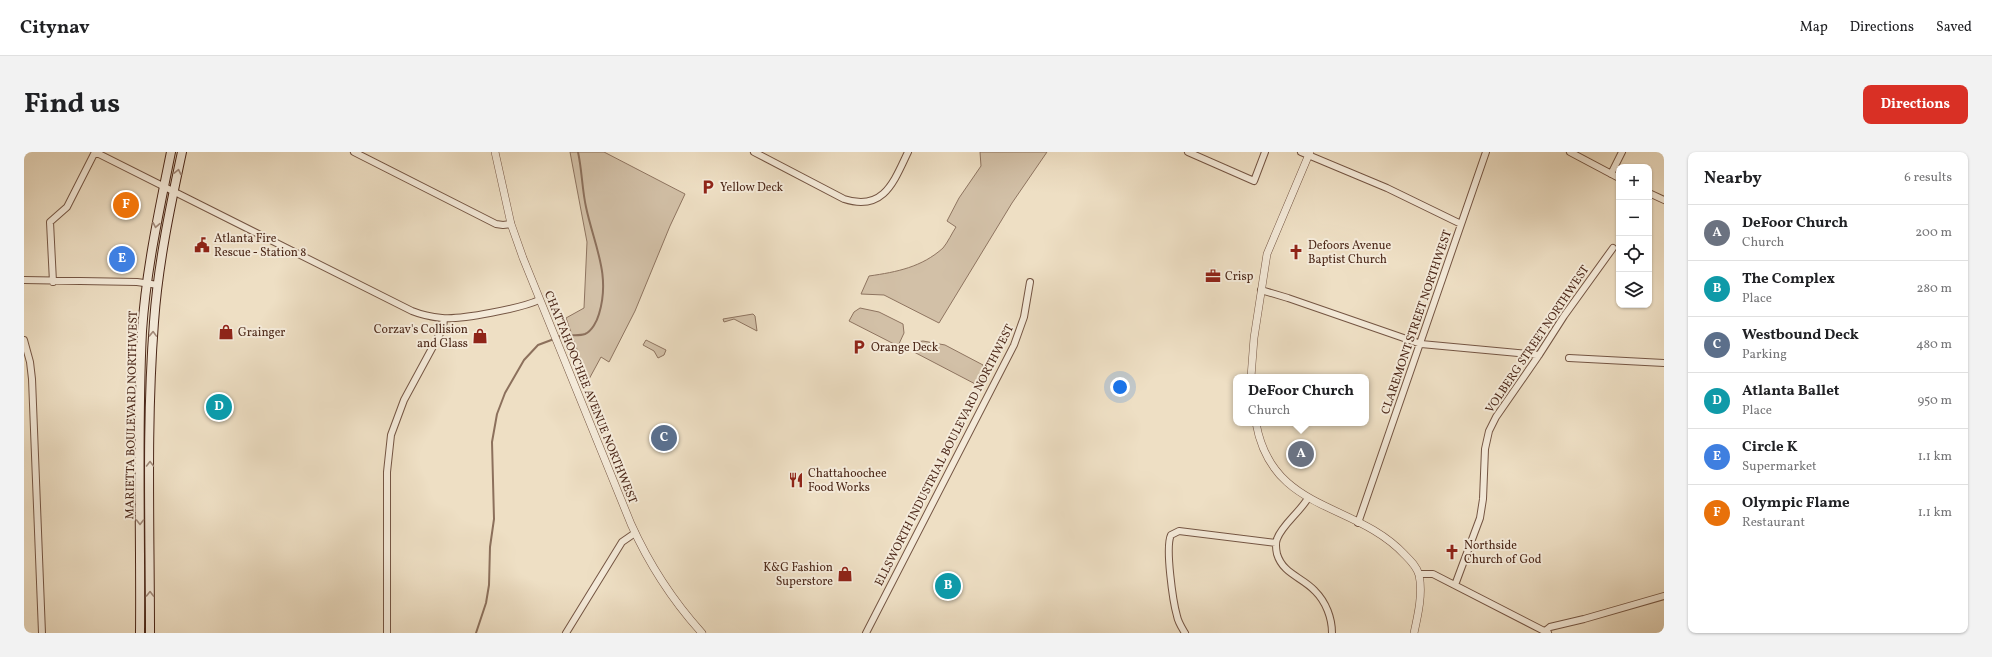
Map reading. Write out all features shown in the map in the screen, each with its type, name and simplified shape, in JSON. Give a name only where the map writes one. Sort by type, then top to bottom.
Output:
[{"type":"main road","name":"MARIETTA BOULEVARD NORTHWEST","points":[[140,633],[142,330],[147,283],[171,152]]},
{"type":"main road","points":[[150,633],[150,402],[154,321],[158,285],[182,152]]},
{"type":"street","points":[[53,282],[50,222],[67,207],[95,152],[412,311],[444,319],[518,306],[539,300]]},
{"type":"street","points":[[354,152],[496,224],[511,224]]},
{"type":"street","name":"CHATTAHOOCHEE AVENUE NORTHWEST","points":[[495,152],[511,224],[557,346],[635,533],[669,592],[702,633]]},
{"type":"street","points":[[754,152],[844,198],[854,202],[865,202],[881,196],[889,189],[908,152]]},
{"type":"street","points":[[1188,152],[1199,154],[1254,181],[1265,152]]},
{"type":"street","points":[[1301,152],[1309,153],[1461,224]]},
{"type":"street","name":"CLAREMONT STREET NORTHWEST","points":[[1358,523],[1486,152]]},
{"type":"street","points":[[1570,152],[1616,176]]},
{"type":"street","points":[[1611,174],[1622,152]]},
{"type":"street","points":[[1252,374],[1254,338],[1267,254],[1309,153]]},
{"type":"street","points":[[1652,194],[1664,200]]},
{"type":"street","name":"VOLBERG STREET NORTHWEST","points":[[1455,585],[1480,518],[1483,499],[1484,449],[1489,431],[1496,417],[1580,292],[1613,248]]},
{"type":"street","points":[[24,280],[53,282],[99,281],[147,283],[158,285]]},
{"type":"street","name":"ELLSWORTH INDUSTRIAL BOULEVARD NORTHWEST","points":[[866,633],[1014,345],[1024,317],[1030,282]]},
{"type":"street","points":[[1261,290],[1420,344],[1539,355]]},
{"type":"street","points":[[387,633],[387,472],[391,435],[400,409],[442,328],[444,319]]},
{"type":"street","points":[[24,340],[30,362],[32,379],[42,633]]},
{"type":"street","points":[[1569,358],[1664,363]]},
{"type":"street","points":[[1257,426],[1265,450],[1275,470],[1288,484],[1308,498],[1380,534],[1394,544],[1413,564],[1419,574],[1419,608],[1414,633]]},
{"type":"street","points":[[1308,498],[1300,511],[1281,532],[1276,543],[1276,550],[1282,566],[1310,587],[1322,600],[1329,614],[1332,633]]},
{"type":"street","points":[[1184,633],[1177,618],[1174,606],[1169,557],[1169,539],[1173,533],[1179,531],[1276,543]]},
{"type":"street","points":[[566,633],[622,542],[635,533]]},
{"type":"street","points":[[1419,574],[1433,574],[1546,632],[1550,627],[1584,619],[1664,596]]},
{"type":"shaded area","points":[[570,152],[604,152],[685,194],[670,226],[635,311],[609,362],[601,357],[588,381],[566,318],[584,308],[587,242]]},
{"type":"shaded area","points":[[980,152],[1047,152],[1012,203],[939,323],[884,295],[861,294],[869,276],[909,268],[927,260],[943,248],[956,227],[947,221],[959,198],[981,166]]},
{"type":"shaded area","points":[[860,308],[879,312],[903,324],[904,333],[898,346],[849,321],[854,312]]},
{"type":"shaded area","points":[[753,314],[755,316],[757,331],[734,319],[724,322],[723,319]]},
{"type":"shaded area","points":[[646,340],[666,350],[664,355],[658,358],[654,351],[643,345]]},
{"type":"shaded area","points":[[923,341],[945,345],[983,365],[984,369],[988,372],[981,387],[914,352],[916,342]]},
{"type":"waterway","points":[[558,337],[588,333],[597,320],[602,300],[603,286],[600,260],[586,207],[578,152]]},
{"type":"waterway","points":[[476,633],[486,603],[489,585],[490,547],[494,519],[492,442],[497,414],[505,393],[524,360],[538,345],[554,339]]},
{"type":"place","name":"Yellow Deck","points":[[708,187]]},
{"type":"place","name":"Olympic Flame","points":[[126,205]]},
{"type":"place","name":"Atlanta Fire Rescue - Station 8","points":[[202,245]]},
{"type":"place","name":"Defoors Avenue Baptist Church","points":[[1296,252]]},
{"type":"place","name":"Circle K","points":[[122,259]]},
{"type":"place","name":"Crisp","points":[[1213,276]]},
{"type":"place","name":"Grainger","points":[[226,332]]},
{"type":"place","name":"Corzav's Collision and Glass","points":[[480,336]]},
{"type":"place","name":"Orange Deck","points":[[859,347]]},
{"type":"place","name":"Atlanta Ballet","points":[[219,407]]},
{"type":"place","name":"Westbound Deck","points":[[664,438]]},
{"type":"place","name":"DeFoor Church","points":[[1301,454]]},
{"type":"place","name":"Chattahoochee Food Works","points":[[796,480]]},
{"type":"place","name":"Northside Church of God","points":[[1452,552]]},
{"type":"place","name":"K&G Fashion Superstore","points":[[845,574]]},
{"type":"place","name":"The Complex","points":[[948,586]]}]
